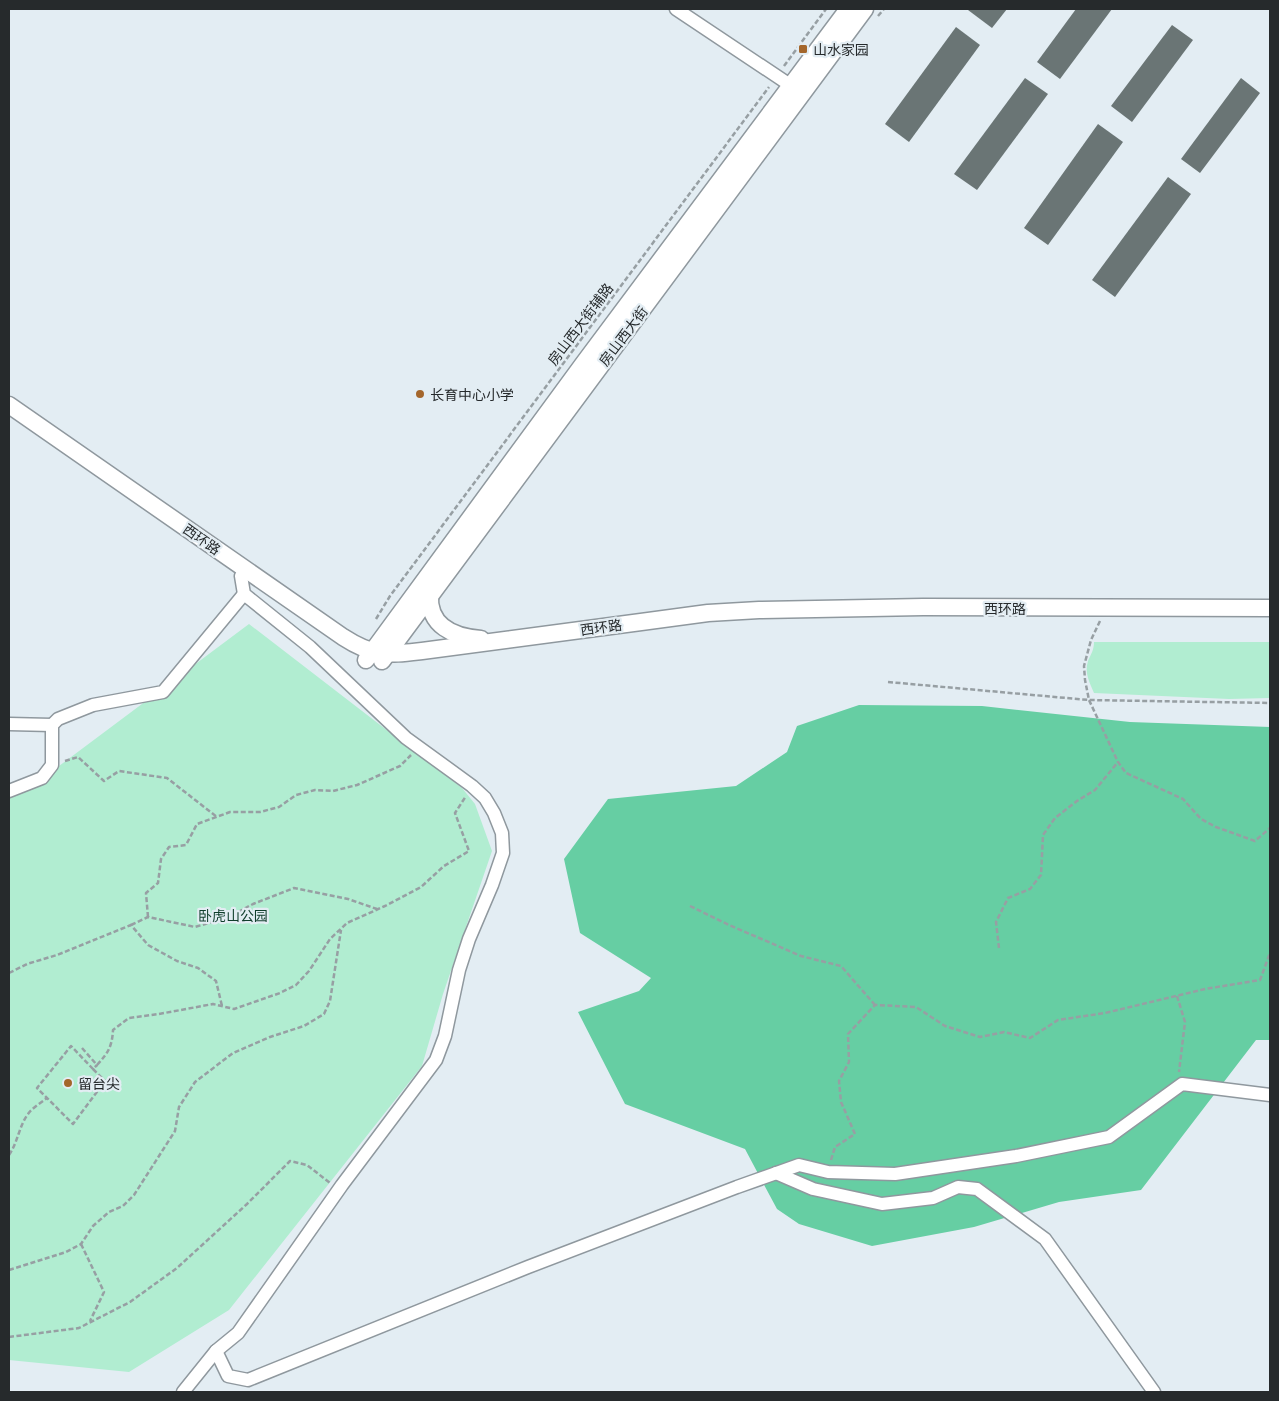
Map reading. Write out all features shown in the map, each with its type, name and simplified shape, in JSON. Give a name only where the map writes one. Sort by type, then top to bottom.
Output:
[{"type":"main road","name":"房山西大街","points":[[376,657],[783,81],[848,9]]},
{"type":"main road","name":"房山西大街","points":[[376,657],[430,596],[865,9]]},
{"type":"main road","name":"西环路","points":[[9,405],[357,646],[376,657],[679,617],[769,610],[1270,608]]},
{"type":"main road","name":"西环路","points":[[9,416],[352,654],[416,661],[720,620],[820,616],[1270,616]]},
{"type":"main road","points":[[430,596],[429,605],[432,615],[438,623],[448,630],[467,637],[500,641]]},
{"type":"street","points":[[676,9],[783,81]]},
{"type":"street","points":[[182,1392],[216,1351],[238,1333],[339,1189],[436,1060],[445,1036],[459,970],[466,947],[503,853],[502,833],[494,813],[485,798],[472,786],[406,738],[310,647],[244,594],[241,576]]},
{"type":"street","points":[[9,791],[42,778],[52,765],[52,725],[58,718],[93,705],[163,692],[244,594]]},
{"type":"street","points":[[9,724],[52,725]]},
{"type":"street","points":[[216,1351],[228,1376],[248,1380],[528,1267],[799,1165],[828,1172],[895,1174],[1016,1156],[1109,1137],[1182,1084],[1270,1095]]},
{"type":"street","points":[[776,1173],[813,1189],[882,1204],[933,1198],[958,1187],[977,1189],[1046,1239],[1154,1392]]},
{"type":"path","name":"房山西大街辅路","points":[[376,620],[390,596],[783,81],[826,9]]},
{"type":"path","points":[[1103,615],[1091,640],[1084,666],[1090,700],[1118,762],[1126,773],[1183,799],[1201,819],[1216,827],[1255,841],[1270,828]]},
{"type":"path","points":[[888,682],[1090,700],[1270,703]]},
{"type":"path","points":[[148,917],[146,893],[158,883],[162,859],[170,847],[186,845],[197,824],[230,812],[260,812],[279,807],[296,795],[315,790],[333,791],[358,785],[400,766],[420,748]]},
{"type":"path","points":[[52,765],[78,757],[104,781],[119,771],[167,778],[217,817]]},
{"type":"path","points":[[999,948],[996,922],[1008,898],[1030,889],[1041,875],[1043,835],[1055,818],[1095,790],[1118,762]]},
{"type":"path","points":[[93,1069],[106,1056],[112,1044],[113,1030],[129,1018],[213,1004],[234,1009],[280,993],[296,985],[309,971],[330,939],[347,923],[378,910],[421,887],[444,866],[469,851],[455,813],[472,786]]},
{"type":"path","points":[[9,973],[27,964],[57,955],[148,917],[195,927],[229,917],[253,904],[294,888],[348,899],[378,910]]},
{"type":"path","points":[[690,906],[801,956],[840,966],[876,1006]]},
{"type":"path","points":[[131,925],[148,945],[177,961],[198,968],[216,981],[222,1006]]},
{"type":"path","points":[[9,1270],[66,1252],[81,1244],[93,1226],[108,1212],[123,1206],[134,1194],[175,1131],[180,1107],[195,1082],[232,1053],[270,1037],[304,1026],[324,1014],[330,1001],[341,929]]},
{"type":"path","points":[[828,1172],[835,1147],[855,1134],[842,1102],[839,1081],[849,1062],[848,1034],[876,1006],[916,1007],[945,1026],[980,1037],[1004,1032],[1030,1038],[1058,1020],[1105,1013],[1205,989],[1260,980],[1270,953]]},
{"type":"path","points":[[1177,996],[1185,1022],[1177,1088]]},
{"type":"path","points":[[71,1046],[93,1069],[105,1081],[72,1124],[37,1088],[71,1046]]},
{"type":"path","points":[[82,1048],[97,1065]]},
{"type":"path","points":[[9,1155],[16,1145],[19,1132],[28,1114],[47,1098]]},
{"type":"path","points":[[9,1337],[79,1328],[130,1302],[177,1268],[247,1204],[290,1161],[307,1165],[339,1189]]},
{"type":"path","points":[[81,1244],[104,1292],[89,1322]]},
{"type":"green space","name":"卧虎山公园","points":[[249,624],[462,788],[475,804],[492,851],[443,994],[422,1066],[229,1310],[129,1372],[9,1360],[9,789],[59,766]]},
{"type":"green space","points":[[1094,642],[1270,642],[1270,698],[1229,699],[1094,693],[1088,678],[1087,665]]},
{"type":"green space","points":[[859,705],[982,706],[1130,722],[1270,727],[1270,1040],[1256,1040],[1141,1190],[1059,1202],[974,1227],[872,1246],[799,1224],[777,1209],[745,1149],[625,1104],[578,1012],[639,991],[651,978],[580,933],[564,859],[608,799],[736,786],[787,752],[797,726]]},
{"type":"building","points":[[969,9],[1007,9],[992,28]]},
{"type":"building","points":[[1076,9],[1112,9],[1060,79],[1037,62]]},
{"type":"building","points":[[1172,25],[1193,40],[1132,122],[1111,106]]},
{"type":"building","points":[[956,27],[980,45],[909,142],[885,124]]},
{"type":"building","points":[[1025,78],[1048,94],[977,190],[954,174]]},
{"type":"building","points":[[1241,78],[1260,93],[1200,173],[1181,159]]},
{"type":"building","points":[[1098,124],[1123,142],[1048,245],[1024,228]]},
{"type":"building","points":[[1168,177],[1191,194],[1115,297],[1092,280]]},
{"type":"place","name":"山水家园","points":[[803,49]]},
{"type":"place","name":"长育中心小学","points":[[420,394]]},
{"type":"place","name":"留台尖","points":[[68,1083]]}]
